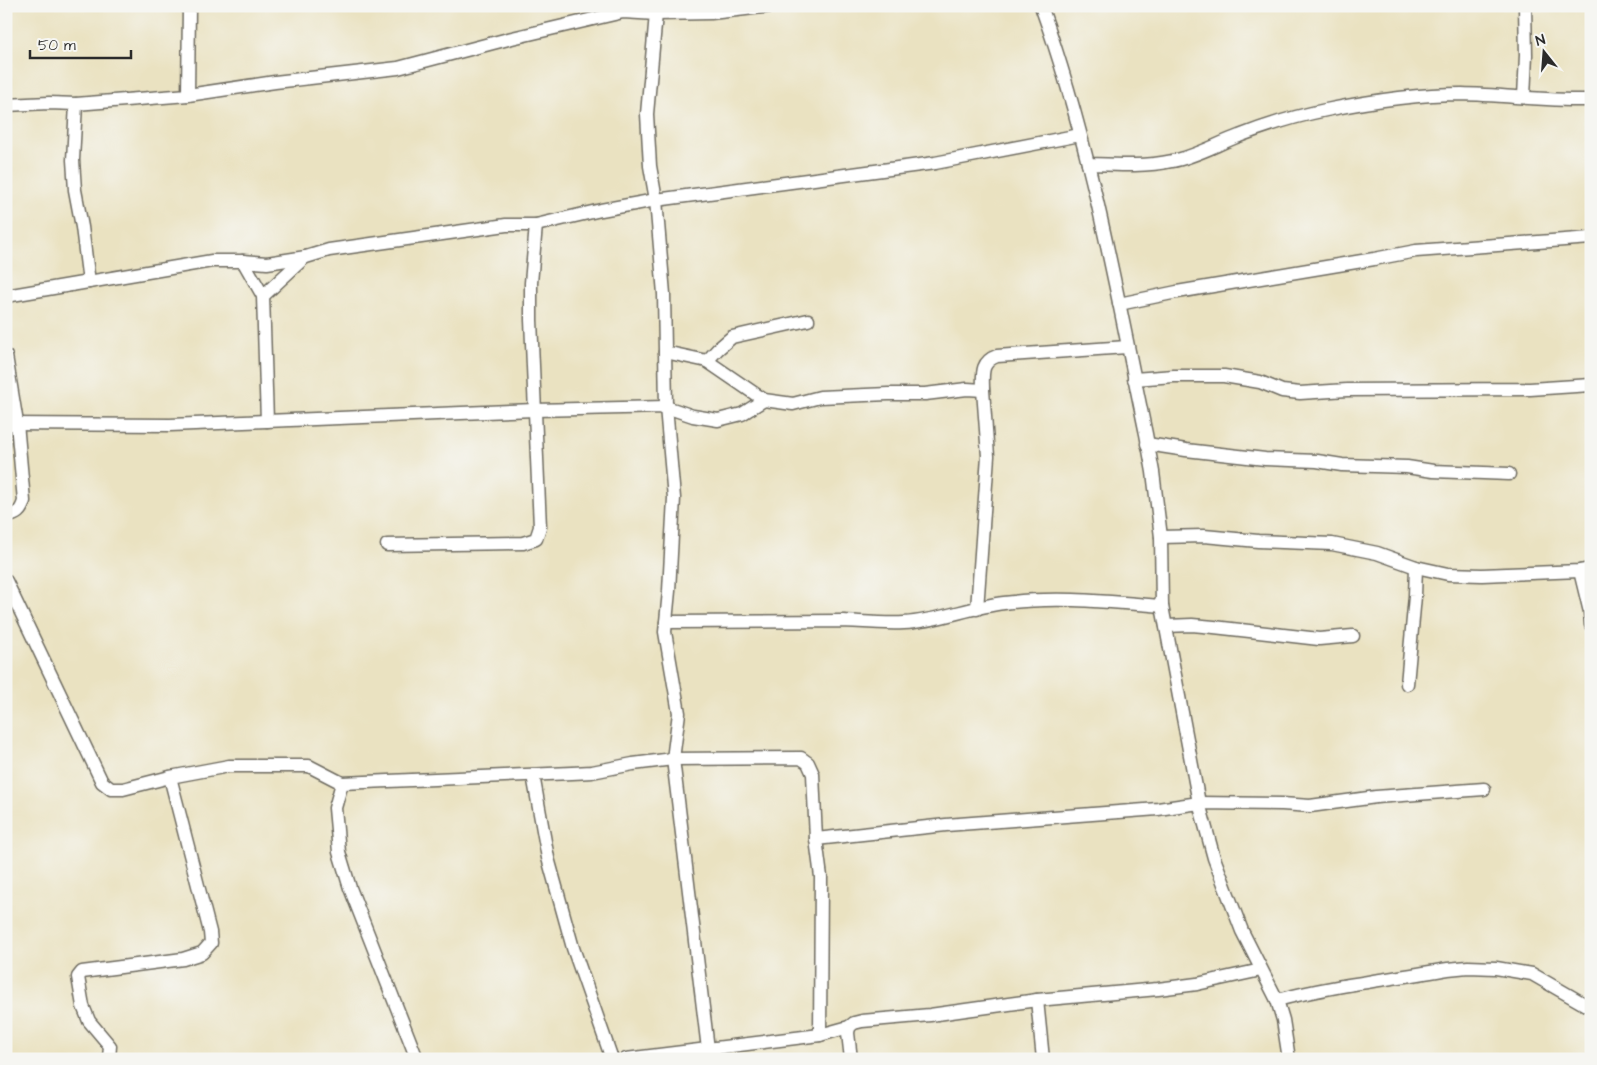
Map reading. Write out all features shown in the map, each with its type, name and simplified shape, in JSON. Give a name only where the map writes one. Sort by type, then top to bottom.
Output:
[{"type":"street","points":[[188,95],[189,6]]},
{"type":"street","points":[[7,103],[76,104],[188,95],[275,82],[398,68],[623,9],[656,14],[711,14],[772,6]]},
{"type":"street","points":[[1041,6],[1058,54],[1088,164],[1153,472],[1161,536],[1162,606],[1199,803],[1214,858],[1242,931],[1277,1000],[1283,1020],[1289,1059]]},
{"type":"street","points":[[1524,97],[1526,55],[1525,6]]},
{"type":"street","points":[[656,14],[647,114],[650,166],[656,200],[664,294],[666,407],[674,498],[665,632],[679,713],[673,759],[708,1049]]},
{"type":"street","points":[[1088,164],[1148,166],[1174,161],[1293,117],[1396,99],[1461,94],[1524,97],[1543,100],[1591,100]]},
{"type":"street","points":[[76,104],[73,160],[75,190],[89,282]]},
{"type":"street","points":[[6,296],[212,261],[267,263],[306,257],[329,250],[506,225],[536,225],[656,200],[935,163],[1080,135]]},
{"type":"street","points":[[387,544],[523,543],[536,539],[540,527],[530,283],[536,225]]},
{"type":"street","points":[[1119,304],[1416,251],[1591,238]]},
{"type":"street","points":[[263,296],[306,257]]},
{"type":"street","points":[[243,261],[263,296],[267,421]]},
{"type":"street","points":[[707,361],[732,338],[808,320]]},
{"type":"street","points":[[977,609],[988,456],[983,390],[984,364],[996,356],[1127,347]]},
{"type":"street","points":[[665,352],[707,361],[764,400],[793,404],[820,397],[925,394],[968,389],[983,390]]},
{"type":"street","points":[[6,356],[11,423],[24,501],[22,509],[17,514],[6,517]]},
{"type":"street","points":[[1134,379],[1174,376],[1224,376],[1260,382],[1282,391],[1300,393],[1347,390],[1530,389],[1591,385]]},
{"type":"street","points":[[11,423],[138,426],[535,410],[666,407],[693,416],[718,420],[742,414],[764,400]]},
{"type":"street","points":[[1147,444],[1265,459],[1317,461],[1342,465],[1407,467],[1433,471],[1509,474]]},
{"type":"street","points":[[1161,536],[1204,536],[1258,542],[1332,544],[1377,554],[1416,567],[1448,574],[1482,575],[1585,570],[1591,625]]},
{"type":"street","points":[[1407,684],[1416,567]]},
{"type":"street","points":[[6,581],[102,782],[111,790],[229,766],[309,766],[342,783],[592,772],[673,759],[801,758],[808,763],[813,774],[816,839],[821,877],[820,1035]]},
{"type":"street","points":[[666,622],[904,623],[936,619],[1002,603],[1031,600],[1066,599],[1162,606]]},
{"type":"street","points":[[1166,626],[1207,626],[1319,639],[1353,636]]},
{"type":"street","points":[[533,775],[548,858],[571,939],[612,1059]]},
{"type":"street","points":[[109,1059],[110,1046],[89,1021],[84,1006],[78,977],[82,972],[183,958],[202,953],[211,943],[210,932],[170,777]]},
{"type":"street","points":[[342,783],[334,808],[339,852],[353,896],[417,1059]]},
{"type":"street","points":[[816,839],[946,825],[1158,809],[1199,803],[1310,806],[1376,797],[1484,789]]},
{"type":"street","points":[[1277,1000],[1332,988],[1468,967],[1496,968],[1532,974],[1591,1008]]},
{"type":"street","points":[[851,1059],[848,1033],[854,1023],[862,1021],[930,1015],[1037,1000],[1158,990],[1197,984],[1261,970]]},
{"type":"street","points":[[1037,1000],[1044,1059]]},
{"type":"street","points":[[626,1059],[820,1035],[850,1027]]}]
